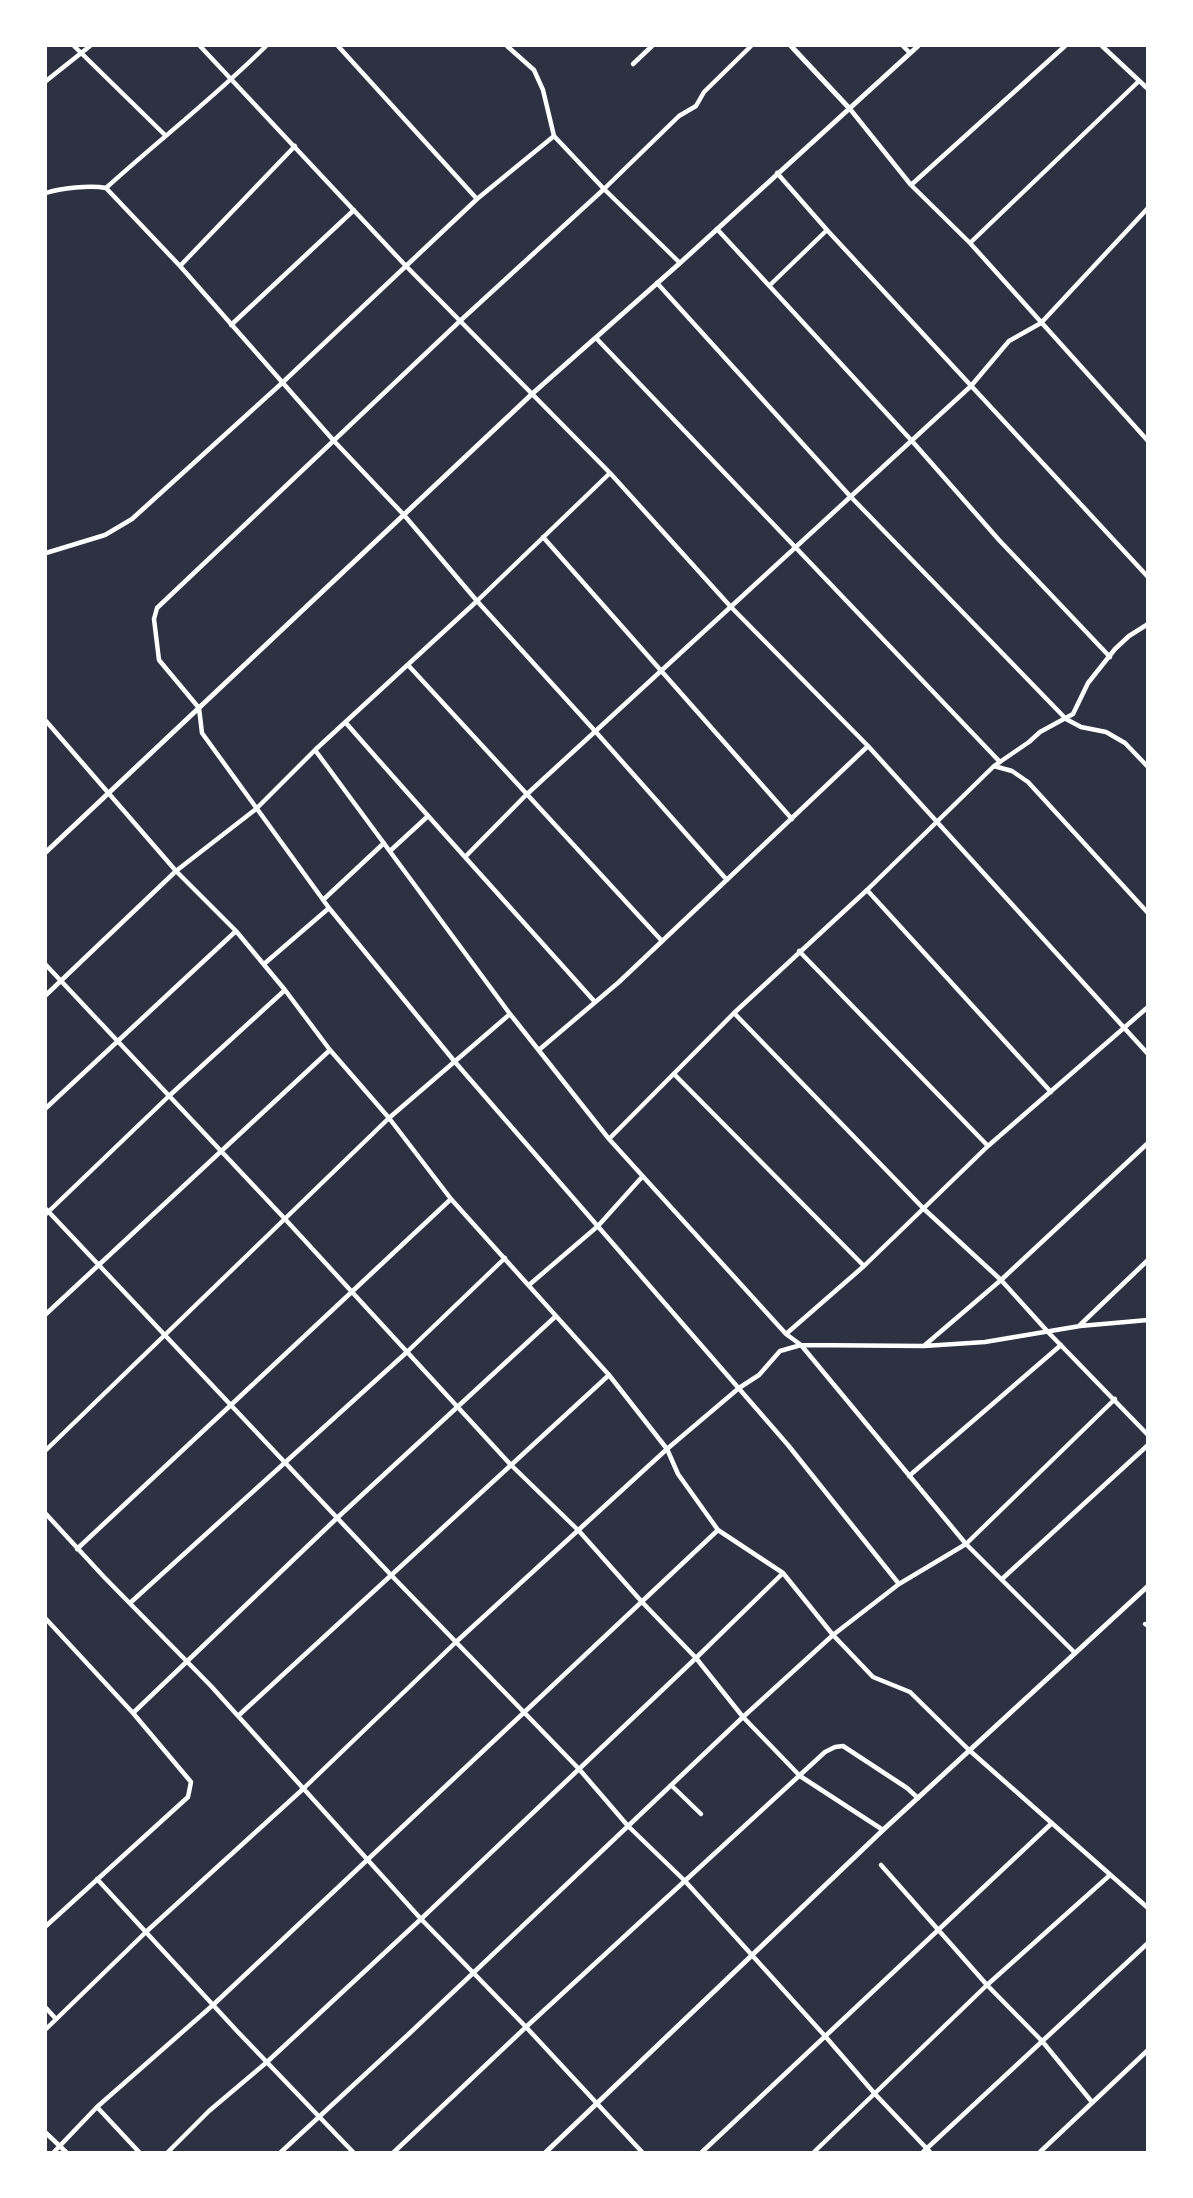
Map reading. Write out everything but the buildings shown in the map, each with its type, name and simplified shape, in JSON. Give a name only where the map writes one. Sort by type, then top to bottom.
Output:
[{"type":"street","points":[[74,46],[165,135]]},
{"type":"street","points":[[46,81],[90,46]]},
{"type":"street","points":[[200,46],[405,265],[610,473],[730,606],[868,746],[1147,1054]]},
{"type":"street","points":[[106,188],[232,80],[266,46]]},
{"type":"street","points":[[338,46],[477,199]]},
{"type":"street","points":[[507,46],[534,70],[543,90],[554,136],[680,263]]},
{"type":"street","points":[[633,65],[652,46]]},
{"type":"street","points":[[751,46],[704,92],[696,106],[680,116],[460,321],[157,608],[154,614],[159,660],[199,708],[202,733],[329,908],[454,1062],[740,1388],[899,1584]]},
{"type":"street","points":[[791,46],[850,109],[911,185],[970,243],[1147,441]]},
{"type":"street","points":[[903,46],[910,52]]},
{"type":"street","points":[[46,852],[532,394],[918,46]]},
{"type":"street","points":[[911,185],[1065,46]]},
{"type":"street","points":[[1102,46],[1147,89]]},
{"type":"street","points":[[970,243],[1139,81]]},
{"type":"street","points":[[46,554],[105,536],[132,519],[282,383],[477,199],[554,136]]},
{"type":"street","points":[[180,266],[295,146]]},
{"type":"street","points":[[777,173],[1147,577]]},
{"type":"street","points":[[46,193],[106,188],[180,266],[334,441],[404,515],[477,601],[727,880]]},
{"type":"street","points":[[466,856],[526,795],[971,386],[1009,341],[1041,323],[1147,208]]},
{"type":"street","points":[[230,325],[354,210]]},
{"type":"street","points":[[717,229],[912,440],[999,540],[1110,657]]},
{"type":"street","points":[[770,285],[827,230]]},
{"type":"street","points":[[657,283],[850,496],[1066,719],[1081,727],[1106,732],[1125,743],[1147,767]]},
{"type":"street","points":[[596,338],[1000,762]]},
{"type":"street","points":[[46,995],[176,871],[257,809],[315,750],[477,601],[610,473]]},
{"type":"street","points":[[543,537],[792,819]]},
{"type":"street","points":[[608,1139],[734,1013],[867,890],[994,766],[1040,732],[1066,719],[1076,710],[1088,683],[1129,636],[1147,624]]},
{"type":"street","points":[[408,665],[662,941]]},
{"type":"street","points":[[46,721],[176,871],[236,931],[330,1050],[389,1118],[451,1199],[608,1375],[667,1449],[678,1474],[718,1530],[783,1573],[833,1635],[873,1677],[910,1692],[970,1750],[1147,1908]]},
{"type":"street","points":[[346,723],[427,817],[466,856],[595,1002]]},
{"type":"street","points":[[540,1049],[662,941],[868,746]]},
{"type":"street","points":[[315,750],[510,1014],[608,1139],[786,1334],[801,1345],[966,1544],[1075,1653]]},
{"type":"street","points":[[994,766],[1012,771],[1028,782],[1147,913]]},
{"type":"street","points":[[390,851],[427,817]]},
{"type":"street","points":[[323,900],[384,843]]},
{"type":"street","points":[[867,890],[1051,1092]]},
{"type":"street","points":[[264,964],[329,908]]},
{"type":"street","points":[[46,1108],[236,931]]},
{"type":"street","points":[[799,951],[988,1146]]},
{"type":"street","points":[[46,965],[510,1464],[579,1531],[696,1658],[743,1717],[800,1776],[883,1830]]},
{"type":"street","points":[[285,990],[46,1212],[579,1769],[628,1826],[685,1881],[926,2151],[1147,1943]]},
{"type":"street","points":[[786,1334],[864,1266],[988,1146],[1147,1007]]},
{"type":"street","points":[[734,1013],[924,1209],[1002,1280],[1147,1435]]},
{"type":"street","points":[[46,1450],[389,1118],[510,1014]]},
{"type":"street","points":[[46,1314],[330,1050]]},
{"type":"street","points":[[674,1074],[864,1266]]},
{"type":"street","points":[[924,1346],[1002,1280],[1147,1143]]},
{"type":"street","points":[[529,1285],[598,1226],[642,1177]]},
{"type":"street","points":[[77,1549],[451,1199]]},
{"type":"street","points":[[130,1604],[407,1352],[505,1258]]},
{"type":"street","points":[[1080,1326],[1147,1260]]},
{"type":"street","points":[[132,1713],[556,1315]]},
{"type":"street","points":[[46,2029],[456,1642],[667,1449],[759,1375],[780,1351],[801,1345],[924,1346],[985,1342],[1080,1326],[1147,1321]]},
{"type":"street","points":[[909,1476],[1061,1345]]},
{"type":"street","points":[[238,1716],[608,1375]]},
{"type":"street","points":[[281,2152],[833,1635],[899,1584],[966,1544],[1115,1399]]},
{"type":"street","points":[[1002,1579],[1147,1445]]},
{"type":"street","points":[[46,1514],[238,1716],[421,1919],[642,2152]]},
{"type":"street","points":[[54,2152],[97,2107],[213,2005],[718,1530]]},
{"type":"street","points":[[168,2152],[209,2111],[267,2062],[421,1919],[783,1573]]},
{"type":"street","points":[[546,2152],[883,1830],[1147,1586]]},
{"type":"street","points":[[46,1619],[191,1782],[188,1797],[46,1926]]},
{"type":"street","points":[[394,2152],[825,1752],[843,1746],[918,1798]]},
{"type":"street","points":[[671,1785],[701,1814]]},
{"type":"street","points":[[702,2152],[1052,1823]]},
{"type":"street","points":[[881,1865],[987,1985],[1042,2040],[1092,2102]]},
{"type":"street","points":[[814,2152],[987,1985],[1110,1875]]},
{"type":"street","points":[[97,1879],[353,2152]]},
{"type":"street","points":[[46,2008],[56,2019]]},
{"type":"street","points":[[1040,2152],[1147,2050]]},
{"type":"street","points":[[97,2107],[139,2152]]},
{"type":"street","points":[[46,2133],[66,2152]]}]
